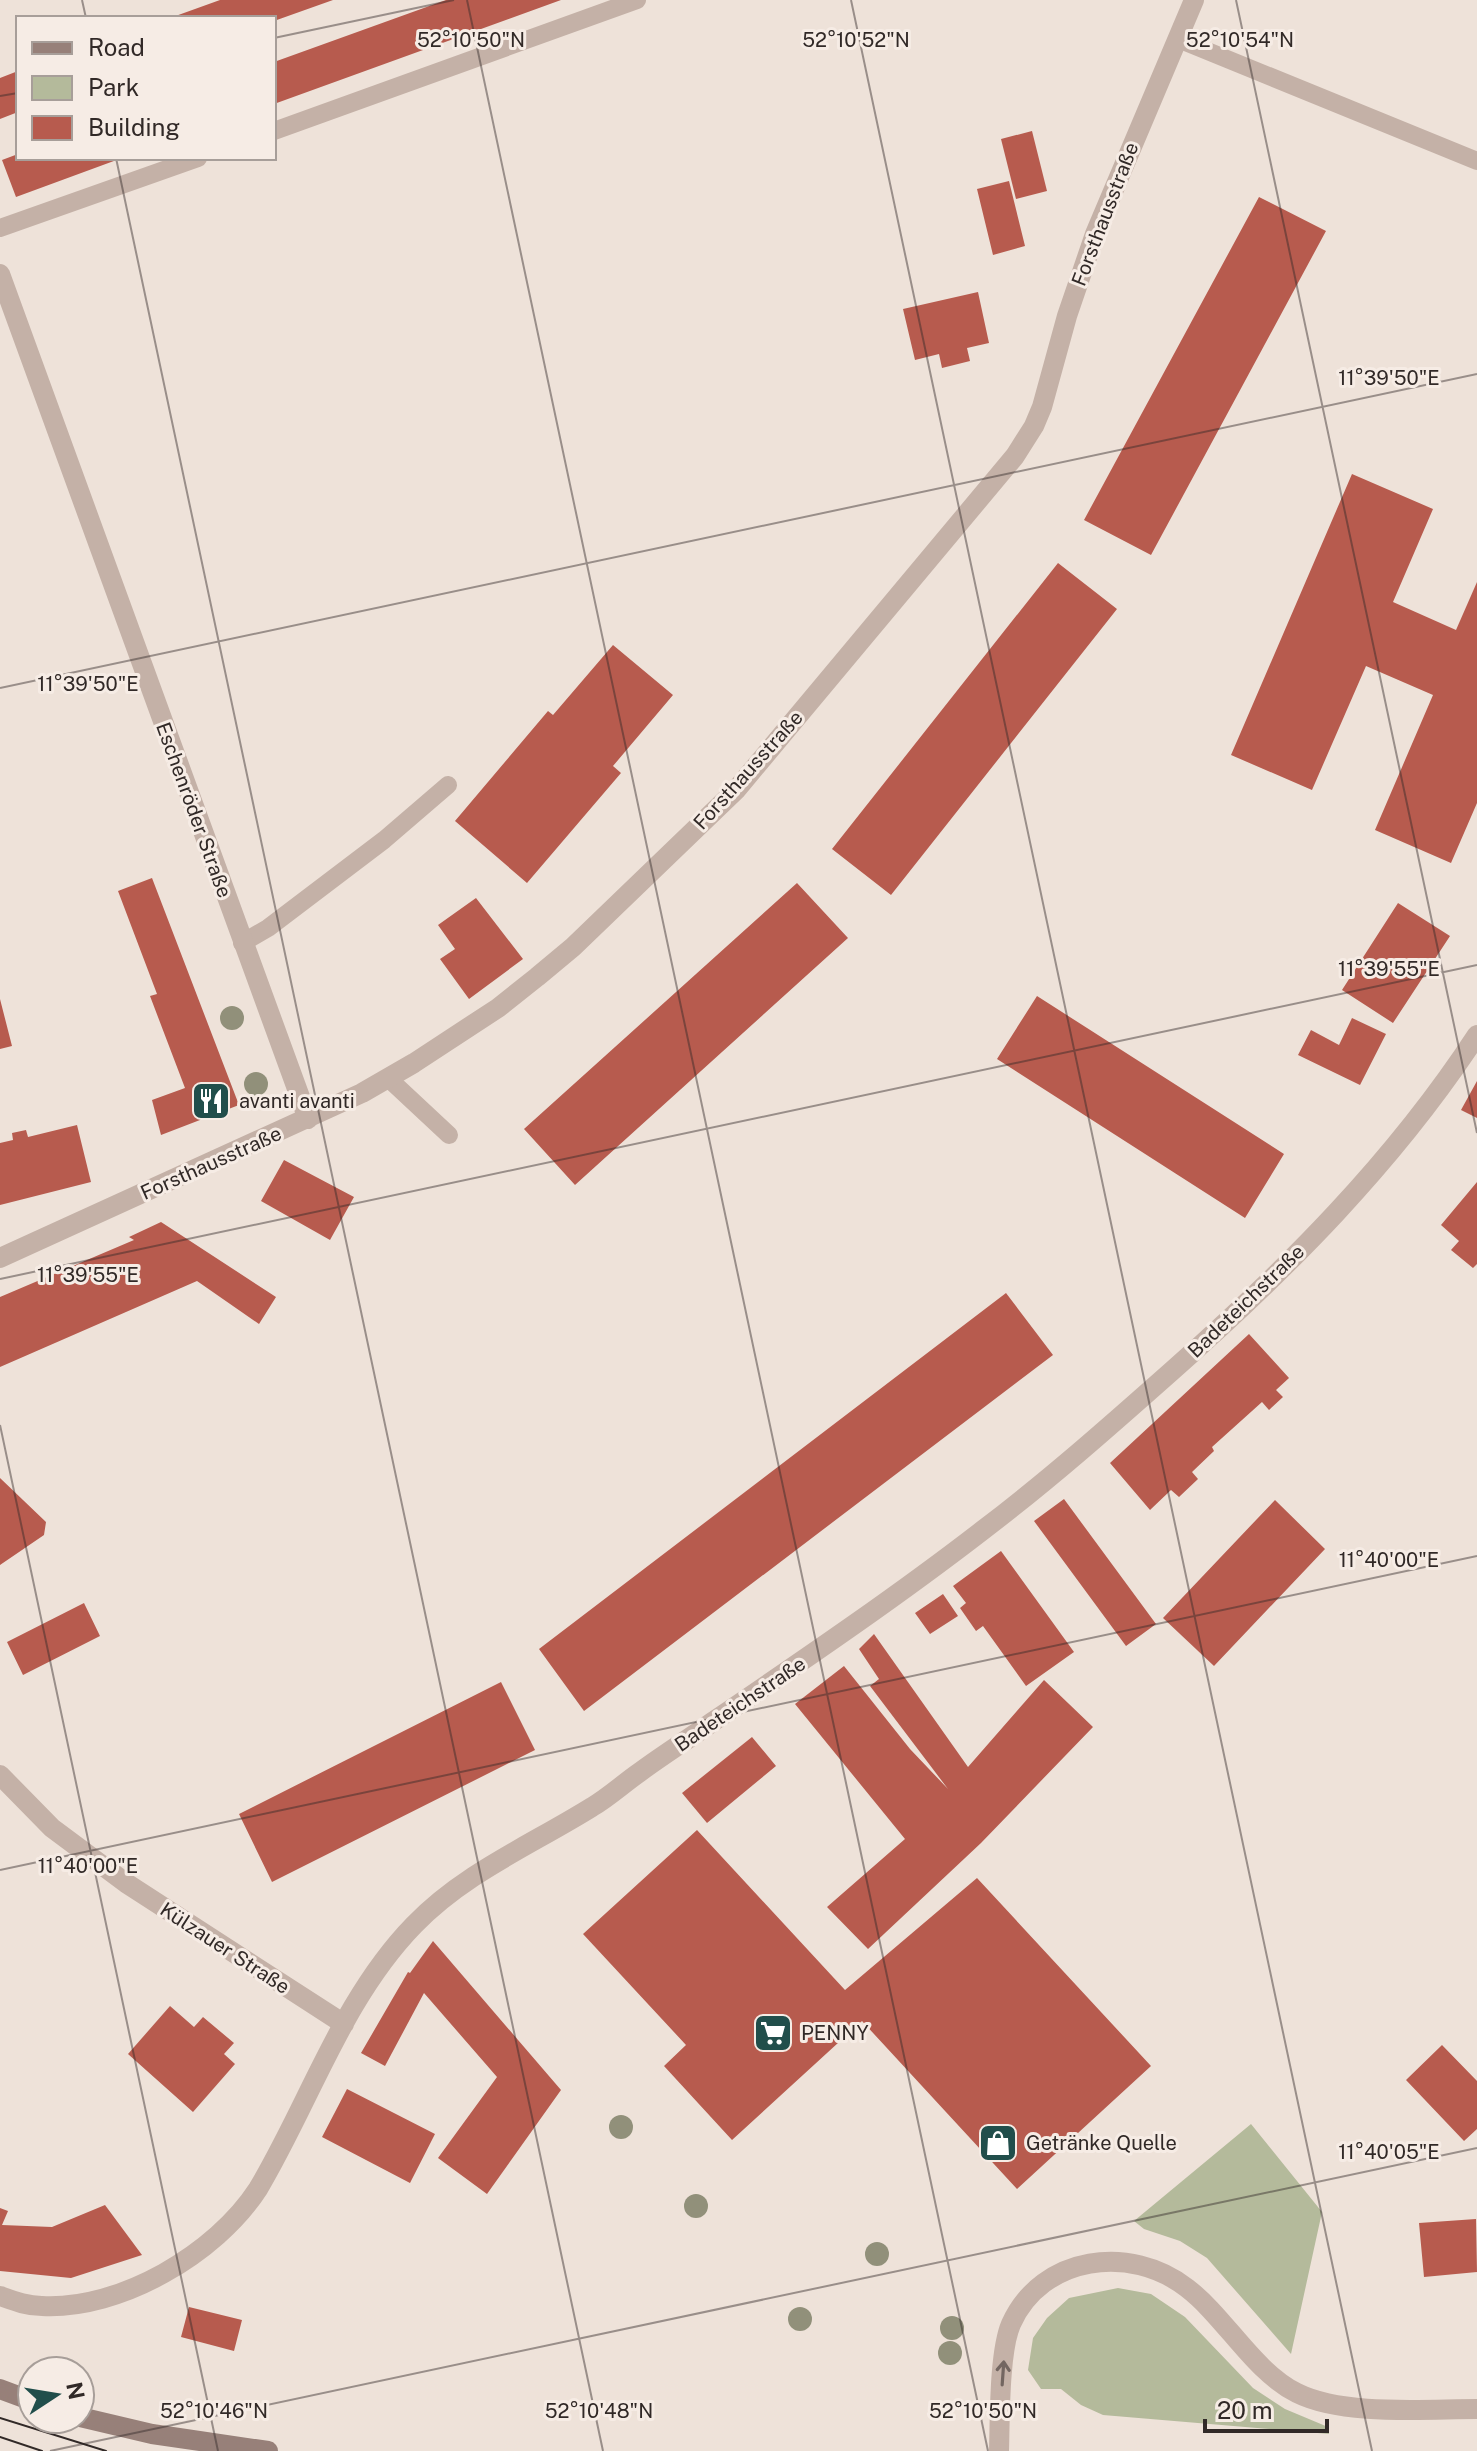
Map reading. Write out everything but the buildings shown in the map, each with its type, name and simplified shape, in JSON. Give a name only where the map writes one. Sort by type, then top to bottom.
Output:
[{"type":"main road","points":[[96,2421],[152,2434],[268,2451]]},
{"type":"street","name":"Forsthausstraße","points":[[0,1258],[308,1119],[389,1079],[498,1008],[561,957],[736,790],[1015,456],[1034,426],[1095,234],[1194,0]]},
{"type":"street","name":"Eschenröder Straße","points":[[0,274],[308,1119]]},
{"type":"street","name":"Badeteichstraße","points":[[0,2296],[40,2306],[91,2301],[152,2279],[204,2248],[234,2220],[258,2189],[344,2024],[368,1984],[411,1928],[446,1896],[598,1803],[807,1658],[985,1529],[1127,1411],[1247,1305],[1318,1233],[1382,1163],[1477,1035]]},
{"type":"street","name":"Külzauer Straße","points":[[0,1775],[52,1828],[126,1883],[344,2024]]},
{"type":"street","points":[[999,2451],[1005,2348],[1012,2322],[1027,2300],[1051,2279],[1077,2267],[1111,2261],[1139,2263],[1159,2270],[1187,2288],[1211,2307],[1272,2376],[1298,2393],[1325,2403],[1351,2407],[1477,2409]]},
{"type":"lane","points":[[276,130],[637,0]]},
{"type":"lane","points":[[1178,39],[1477,161]]},
{"type":"lane","points":[[0,228],[192,160]]},
{"type":"lane","points":[[242,943],[268,928],[384,840],[448,785]]},
{"type":"lane","points":[[389,1079],[449,1135]]},
{"type":"green space","points":[[1251,2124],[1322,2212],[1291,2354],[1207,2258],[1180,2241],[1144,2229],[1134,2221]]},
{"type":"green space","points":[[1118,2288],[1151,2294],[1185,2317],[1253,2388],[1285,2409],[1328,2427],[1329,2434],[1103,2415],[1081,2405],[1061,2389],[1041,2389],[1028,2370],[1033,2338],[1047,2318],[1069,2298]]},
{"type":"tram line","points":[[0,2418],[106,2451]]},
{"type":"tram line","points":[[0,2437],[42,2451]]},
{"type":"place","name":"avanti avanti","points":[[211,1101]]},
{"type":"place","name":"PENNY","points":[[773,2033]]},
{"type":"place","name":"Getränke Quelle","points":[[998,2143]]}]
